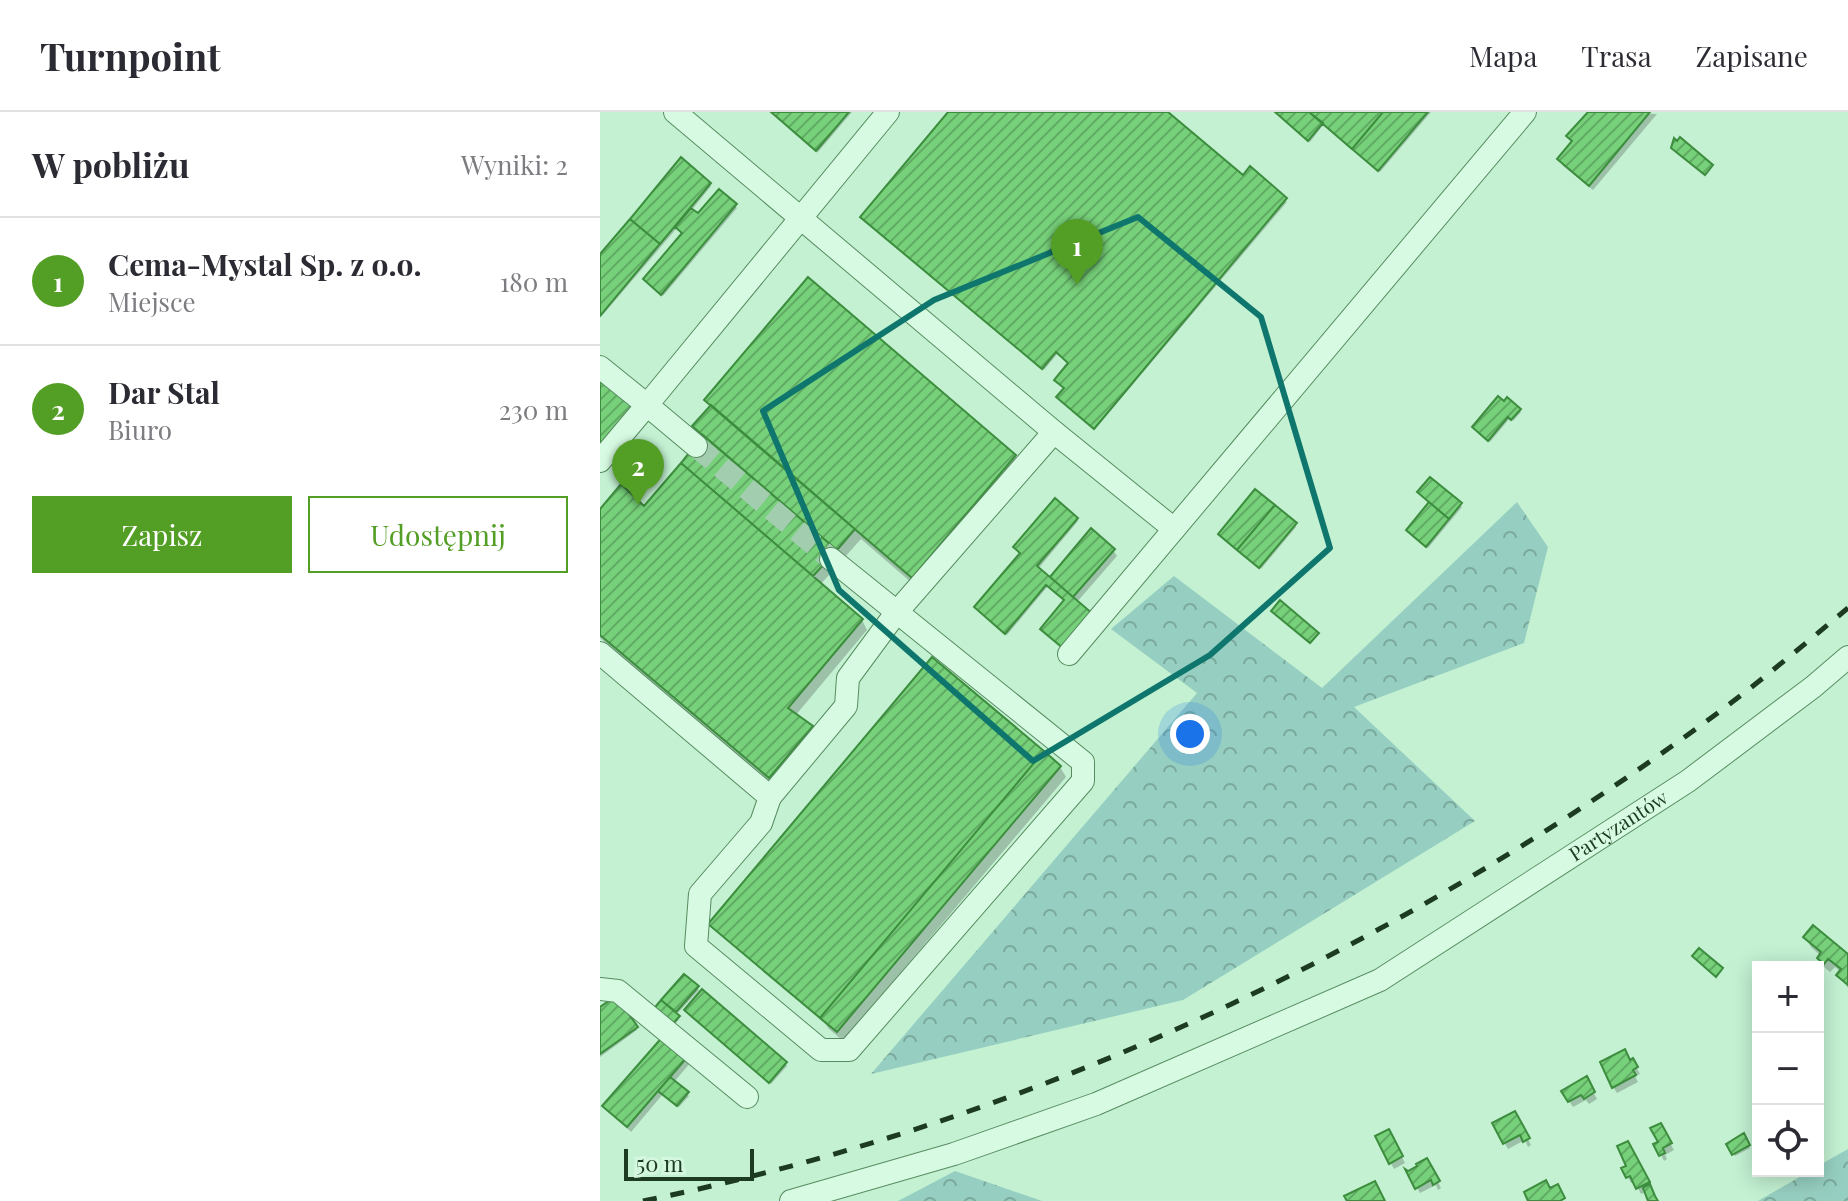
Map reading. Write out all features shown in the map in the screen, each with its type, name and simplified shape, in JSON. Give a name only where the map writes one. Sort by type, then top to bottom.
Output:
[{"type":"lane","points":[[675,112],[1054,432],[1174,529]]},
{"type":"lane","points":[[600,461],[888,112]]},
{"type":"lane","points":[[1069,654],[1525,112]]},
{"type":"lane","points":[[600,367],[696,446]]},
{"type":"lane","points":[[831,559],[896,613],[1083,762],[1083,781],[849,1050],[821,1050],[696,946],[700,894],[761,823],[770,797],[846,706],[848,678],[896,613],[1054,432]]},
{"type":"lane","points":[[600,653],[770,797]]},
{"type":"lane","name":"Partyzantów","points":[[791,1201],[954,1154],[1096,1104],[1380,980],[1688,781],[1848,657]]},
{"type":"lane","points":[[600,989],[618,991],[747,1097]]},
{"type":"highlighted area","points":[[1138,217],[1261,317],[1330,548],[1210,655],[1033,761],[839,590],[763,411],[934,300]]},
{"type":"green space","points":[[1517,502],[1548,547],[1524,643],[1354,707],[1475,821],[1183,1000],[871,1074],[1197,693],[1111,629],[1174,576],[1322,688]]},
{"type":"green space","points":[[1848,1149],[1848,1201],[1758,1201],[1800,1177],[1824,1177],[1824,1163]]},
{"type":"green space","points":[[955,1171],[1042,1201],[898,1201]]},
{"type":"building","points":[[771,112],[849,112],[816,151]]},
{"type":"building","points":[[948,112],[1168,112],[1243,175],[1250,166],[1287,198],[1094,429],[1056,397],[1064,388],[1054,380],[1068,363],[1056,352],[1042,369],[860,217]]},
{"type":"building","points":[[1275,112],[1309,112],[1323,123],[1308,141]]},
{"type":"building","points":[[1309,112],[1383,112],[1352,149]]},
{"type":"building","points":[[1383,112],[1428,112],[1378,171],[1352,149]]},
{"type":"building","points":[[1588,112],[1650,112],[1589,186],[1557,159],[1572,141],[1566,136]]},
{"type":"building","points":[[1680,137],[1713,165],[1705,175],[1671,148],[1674,138],[1677,141]]},
{"type":"building","points":[[681,157],[711,183],[660,244],[630,219]]},
{"type":"building","points":[[719,189],[737,204],[661,295],[643,279],[682,233],[675,227],[691,208],[698,213]]},
{"type":"building","points":[[630,219],[660,244],[600,316],[600,254]]},
{"type":"building","points":[[808,277],[1016,455],[912,578],[704,400]]},
{"type":"building","points":[[600,379],[636,409],[600,447]]},
{"type":"building","points":[[1498,396],[1504,401],[1507,397],[1521,409],[1511,420],[1508,417],[1488,441],[1472,427]]},
{"type":"building","points":[[711,405],[855,529],[837,550],[692,426]]},
{"type":"building","points":[[703,435],[837,550],[813,576],[681,463]]},
{"type":"building","points":[[681,463],[863,619],[788,708],[813,726],[769,778],[600,635],[600,509],[621,484],[644,506]]},
{"type":"building","points":[[1430,477],[1462,503],[1449,519],[1417,492]]},
{"type":"building","points":[[1255,489],[1275,505],[1237,550],[1218,534]]},
{"type":"building","points":[[1055,498],[1078,518],[1037,566],[1093,614],[1064,649],[1040,629],[1064,600],[1046,585],[1005,634],[974,607],[1020,553],[1013,547]]},
{"type":"building","points":[[1429,502],[1449,519],[1426,547],[1406,530]]},
{"type":"building","points":[[1275,505],[1297,523],[1259,568],[1237,550]]},
{"type":"building","points":[[1091,528],[1115,549],[1073,597],[1050,577]]},
{"type":"building","points":[[1280,600],[1319,633],[1310,643],[1271,611]]},
{"type":"building","points":[[932,657],[1044,751],[820,1018],[708,924]]},
{"type":"building","points":[[1044,751],[1061,766],[837,1032],[820,1018]]},
{"type":"building","points":[[1813,925],[1848,954],[1848,985],[1836,975],[1841,969],[1828,959],[1824,964],[1817,958],[1821,952],[1803,937]]},
{"type":"building","points":[[1699,948],[1723,968],[1716,977],[1692,956]]},
{"type":"building","points":[[684,974],[699,986],[676,1012],[661,1000]]},
{"type":"building","points":[[702,989],[787,1062],[769,1083],[684,1010]]},
{"type":"building","points":[[616,996],[638,1027],[600,1054],[600,1007]]},
{"type":"building","points":[[661,1000],[680,1016],[670,1027],[652,1011]]},
{"type":"building","points":[[665,1034],[689,1055],[627,1127],[602,1106]]},
{"type":"building","points":[[1625,1049],[1638,1067],[1633,1070],[1636,1075],[1612,1088],[1600,1062]]},
{"type":"building","points":[[1587,1076],[1595,1092],[1584,1099],[1581,1095],[1568,1102],[1561,1091]]},
{"type":"building","points":[[670,1077],[689,1092],[677,1106],[658,1091]]},
{"type":"building","points":[[1515,1111],[1530,1138],[1523,1142],[1520,1135],[1503,1144],[1492,1123]]},
{"type":"building","points":[[1661,1123],[1672,1143],[1663,1148],[1665,1153],[1659,1156],[1653,1144],[1658,1142],[1650,1128]]},
{"type":"building","points":[[1389,1129],[1403,1156],[1389,1164],[1375,1136]]},
{"type":"building","points":[[1744,1133],[1750,1145],[1732,1155],[1726,1144]]},
{"type":"building","points":[[1628,1141],[1650,1182],[1636,1189],[1630,1176],[1626,1178],[1621,1168],[1626,1166],[1617,1146]]},
{"type":"building","points":[[1427,1158],[1440,1181],[1433,1185],[1431,1180],[1415,1189],[1405,1169],[1408,1171]]},
{"type":"building","points":[[1546,1180],[1550,1188],[1558,1184],[1565,1198],[1560,1201],[1528,1201],[1524,1192]]},
{"type":"building","points":[[1375,1181],[1385,1201],[1347,1201],[1344,1196]]},
{"type":"building","points":[[1650,1184],[1658,1201],[1648,1201],[1643,1188]]},
{"type":"tunnel","points":[[696,446],[831,559]]},
{"type":"railway","points":[[643,1201],[786,1168],[926,1126],[1064,1076],[1199,1019],[1331,955],[1459,884],[1584,806],[1723,709],[1848,608]]},
{"type":"place","name":"Cema-Mystal Sp. z o.o.","points":[[1077,285]]},
{"type":"place","name":"Dar Stal","points":[[638,505]]}]
